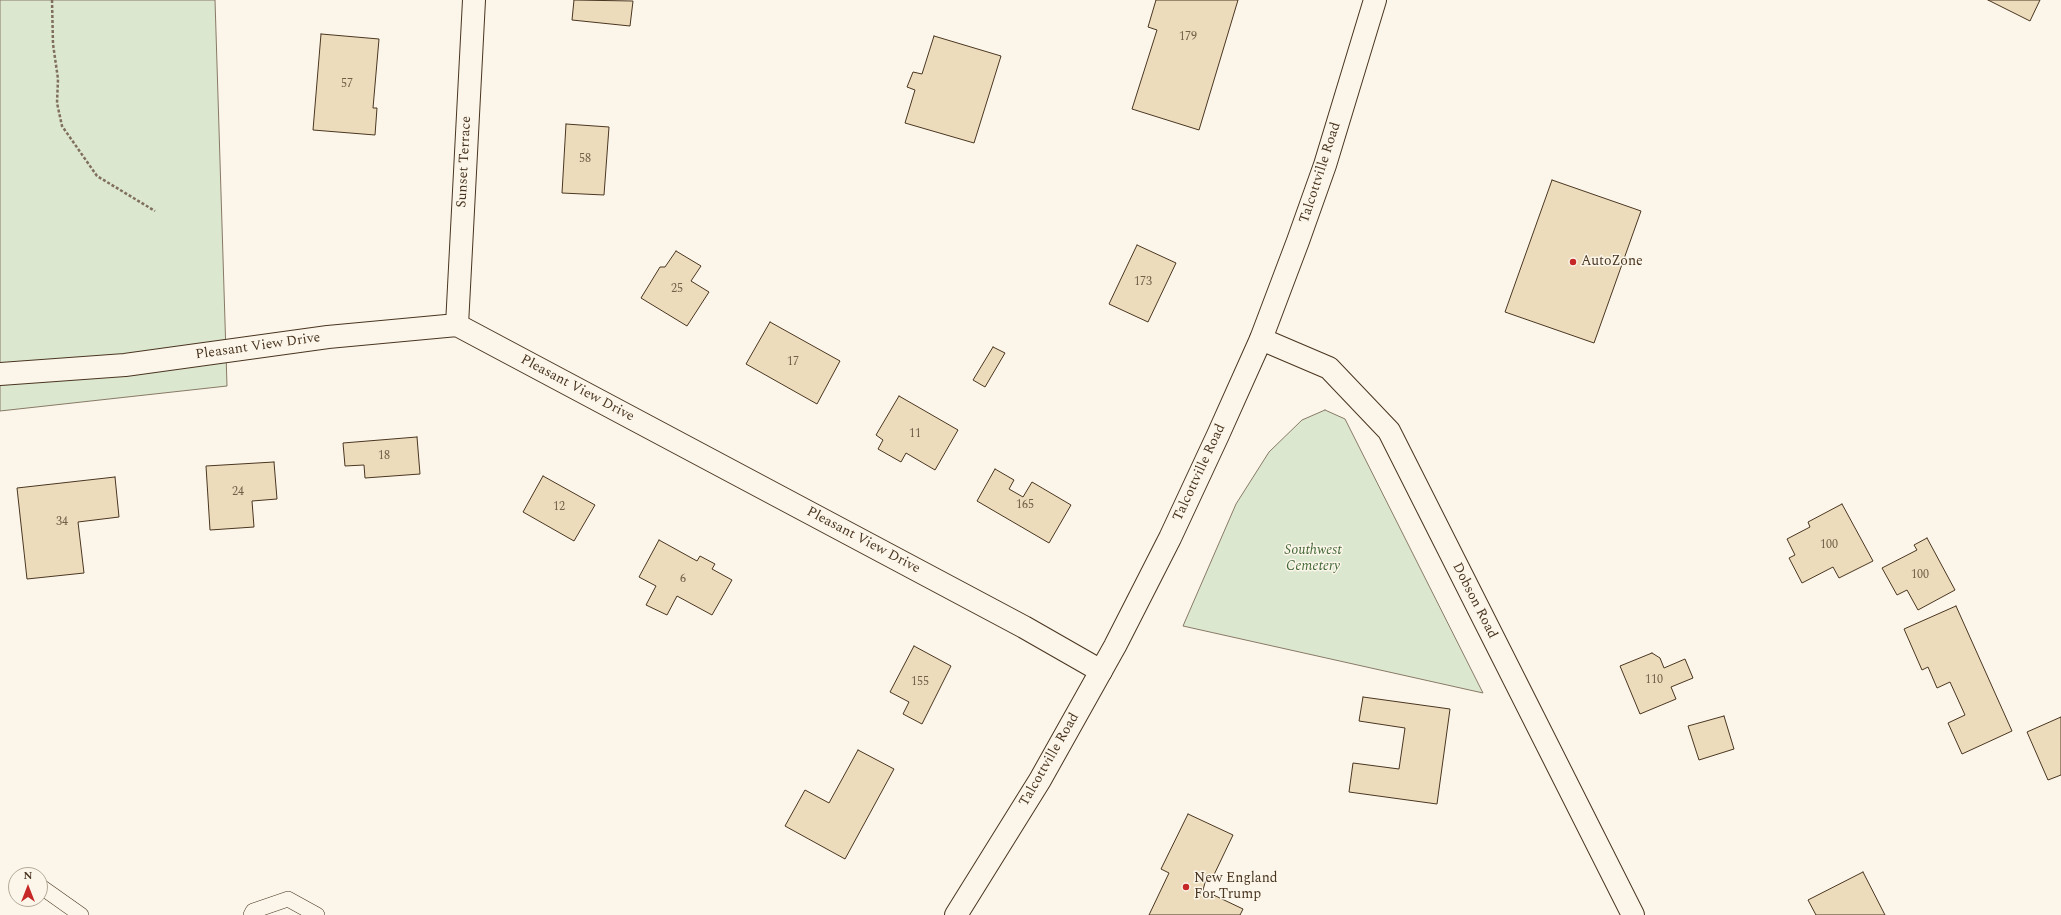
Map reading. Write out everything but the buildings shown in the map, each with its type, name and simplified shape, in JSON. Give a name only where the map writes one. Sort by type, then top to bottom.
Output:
[{"type":"street","name":"Sunset Terrace","points":[[457,325],[474,0]]},
{"type":"street","name":"Talcottville Road","points":[[956,915],[1040,780],[1101,671],[1170,538],[1218,435],[1260,339],[1325,165],[1374,0]]},
{"type":"street","name":"Pleasant View Drive","points":[[0,374],[125,365],[328,338],[457,325],[1024,627],[1101,671]]},
{"type":"street","name":"Dobson Road","points":[[1260,339],[1329,368],[1389,430],[1633,915]]},
{"type":"lane","points":[[48,892],[81,915]]},
{"type":"lane","points":[[251,915],[254,911],[288,899],[317,915]]},
{"type":"path","points":[[52,0],[53,44],[58,79],[57,103],[62,126],[97,176],[155,211]]},
{"type":"green space","points":[[0,0],[215,0],[227,386],[0,411]]},
{"type":"green space","name":"Southwest Cemetery","points":[[1325,410],[1345,419],[1483,693],[1183,626],[1236,504],[1269,452],[1302,420]]},
{"type":"place","name":"AutoZone","points":[[1573,262]]},
{"type":"place","name":"New England For Trump","points":[[1186,887]]}]
